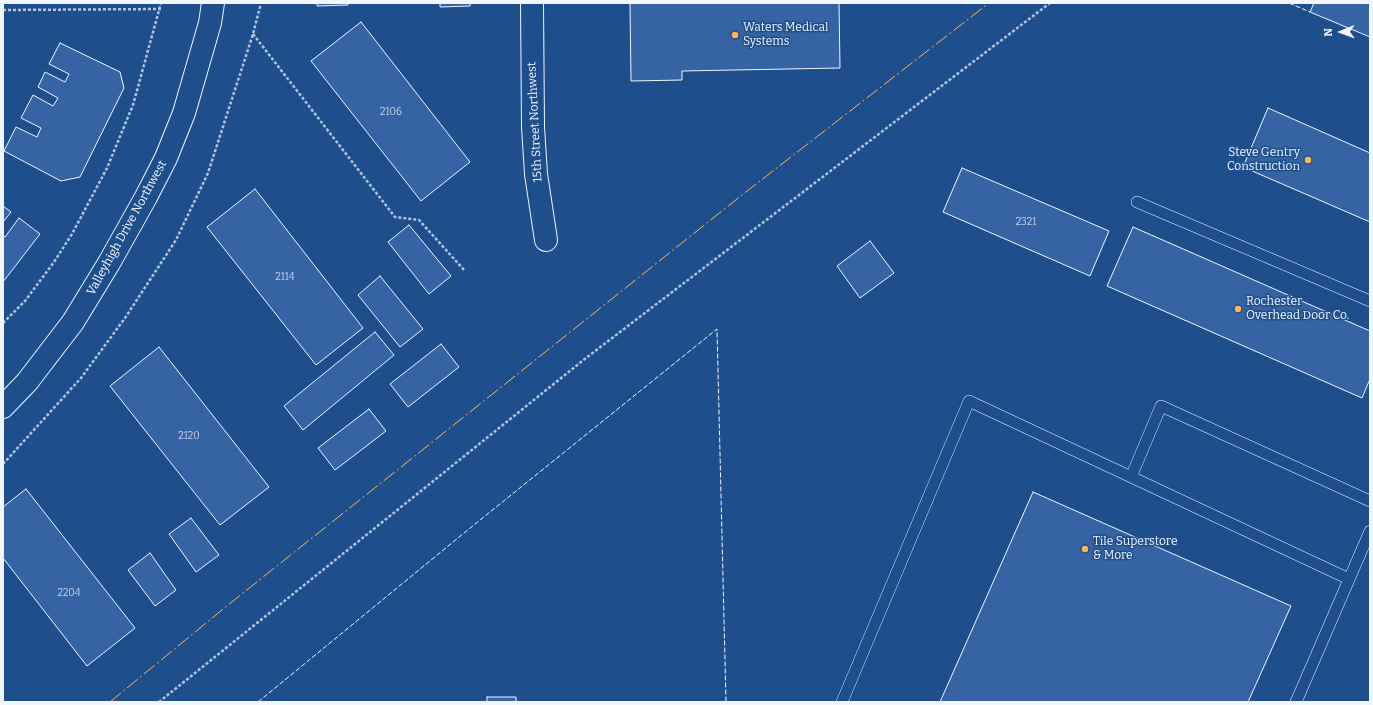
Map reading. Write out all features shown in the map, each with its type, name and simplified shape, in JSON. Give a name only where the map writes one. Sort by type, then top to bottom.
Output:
[{"type":"main road","name":"Valleyhigh Drive Northwest","points":[[3,407],[27,382],[72,322],[109,263],[146,197],[166,158],[184,113],[210,23],[213,3]]},
{"type":"main road","name":"15th Street Northwest","points":[[532,3],[533,127],[536,174],[546,240]]},
{"type":"lane","points":[[1138,202],[1370,301]]},
{"type":"lane","points":[[842,702],[969,401],[1349,579]]},
{"type":"lane","points":[[1131,477],[1161,406],[1370,501]]},
{"type":"lane","points":[[1296,702],[1370,531]]},
{"type":"path","points":[[3,323],[25,301],[54,262],[72,234],[107,168],[133,105],[161,9],[161,3]]},
{"type":"path","points":[[3,464],[81,378],[125,318],[176,240],[208,173],[253,34],[261,3]]},
{"type":"path","points":[[158,702],[586,358],[1050,3]]},
{"type":"path","points":[[3,10],[161,9]]},
{"type":"path","points":[[253,34],[395,217],[419,220],[465,271]]},
{"type":"building","points":[[317,3],[348,3],[348,5],[317,6]]},
{"type":"building","points":[[440,3],[470,3],[470,6],[440,7]]},
{"type":"building","name":"Waters Medical Systems","points":[[630,3],[839,3],[840,68],[682,71],[682,80],[631,81]]},
{"type":"building","points":[[1314,3],[1370,3],[1370,37],[1310,12]]},
{"type":"building","points":[[361,22],[470,162],[421,201],[311,61]]},
{"type":"building","points":[[60,43],[120,72],[124,88],[80,177],[61,181],[4,151],[16,127],[37,137],[41,128],[21,118],[33,95],[53,106],[58,98],[38,87],[45,72],[65,82],[69,74],[49,64]]},
{"type":"building","name":"Steve Gentry Construction","points":[[1268,108],[1370,153],[1370,222],[1243,167]]},
{"type":"building","points":[[962,168],[1109,231],[1090,276],[943,212]]},
{"type":"building","points":[[255,189],[363,328],[316,365],[207,227]]},
{"type":"building","points":[[3,206],[11,212],[3,222]]},
{"type":"building","points":[[19,218],[40,234],[3,282],[3,236],[5,237]]},
{"type":"building","points":[[409,225],[451,276],[429,294],[388,242]]},
{"type":"building","name":"Rochester Overhead Door Co.","points":[[1133,227],[1370,331],[1370,379],[1362,398],[1107,286]]},
{"type":"building","points":[[870,241],[894,273],[860,298],[837,266]]},
{"type":"building","points":[[380,276],[423,329],[400,347],[358,295]]},
{"type":"building","points":[[375,332],[394,355],[303,430],[284,406]]},
{"type":"building","points":[[441,344],[459,367],[408,407],[390,384]]},
{"type":"building","points":[[159,347],[269,487],[220,525],[110,386]]},
{"type":"building","points":[[369,409],[386,431],[335,470],[318,448]]},
{"type":"building","points":[[26,489],[135,628],[87,666],[3,558],[3,507]]},
{"type":"building","name":"Tile Superstore & More","points":[[1033,492],[1291,606],[1248,702],[940,702]]},
{"type":"building","points":[[191,518],[219,555],[196,572],[169,534]]},
{"type":"building","points":[[150,553],[176,590],[155,606],[128,570]]},
{"type":"building","points":[[487,697],[516,697],[516,702],[487,702]]},
{"type":"fence","points":[[1289,3],[1310,12]]},
{"type":"fence","points":[[258,702],[464,533],[717,329],[726,702]]},
{"type":"power","points":[[110,702],[228,605],[742,195],[989,3]]},
{"type":"place","name":"Waters Medical Systems","points":[[735,35]]},
{"type":"place","name":"Steve Gentry Construction","points":[[1308,160]]},
{"type":"place","name":"Rochester Overhead Door Co.","points":[[1238,309]]},
{"type":"place","name":"Tile Superstore & More","points":[[1085,549]]}]
